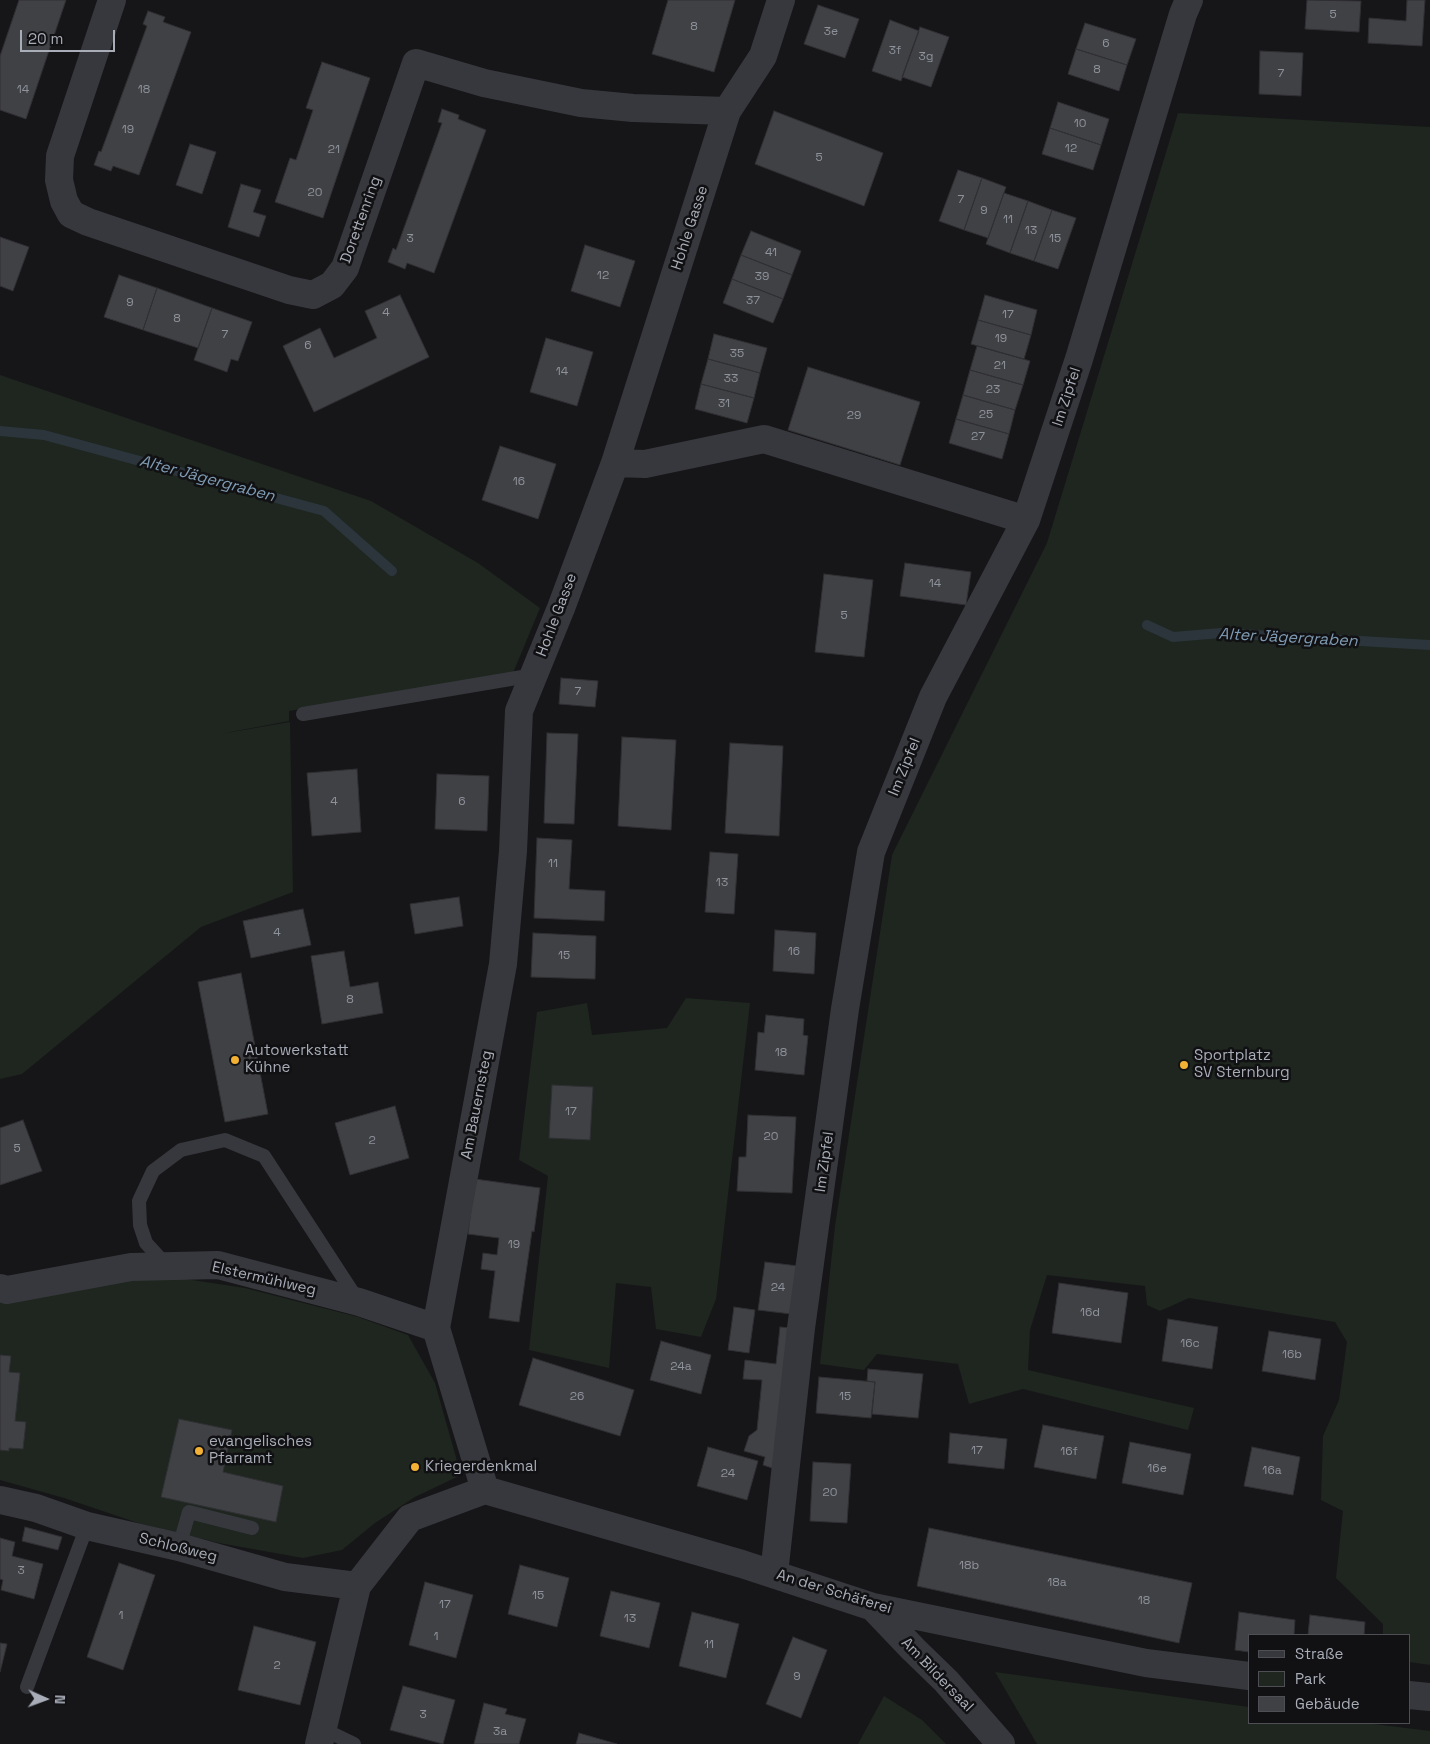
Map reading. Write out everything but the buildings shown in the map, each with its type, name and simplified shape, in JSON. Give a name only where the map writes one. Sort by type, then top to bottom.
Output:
[{"type":"street","name":"Dorettenring","points":[[112,0],[60,156],[59,180],[64,201],[71,214],[88,222],[289,290],[313,295],[332,285],[345,268],[416,63],[484,83],[581,102],[633,108],[728,111]]},
{"type":"street","name":"Hohle Gasse","points":[[519,711],[615,463],[728,111],[763,56],[781,0]]},
{"type":"street","name":"Im Zipfel","points":[[774,1574],[801,1328],[845,1009],[871,852],[933,697],[1026,520],[1079,359],[1183,14],[1189,0]]},
{"type":"street","points":[[615,463],[645,464],[764,439],[1026,520]]},
{"type":"street","name":"Am Bauernsteg","points":[[485,1490],[436,1328],[504,964],[513,851],[519,711]]},
{"type":"street","name":"Elstermühlweg","points":[[0,1288],[7,1290],[131,1267],[218,1265],[359,1302],[436,1328]]},
{"type":"street","points":[[321,1736],[357,1586],[410,1518],[485,1490]]},
{"type":"street","name":"An der Schäferei","points":[[485,1490],[774,1574],[873,1607],[1146,1663],[1248,1676]]},
{"type":"street","name":"Schloßweg","points":[[0,1500],[36,1508],[87,1526],[180,1547],[285,1577],[357,1586]]},
{"type":"street","name":"Am Bildersaal","points":[[873,1607],[946,1681],[1001,1744]]},
{"type":"street","points":[[1410,1695],[1430,1698]]},
{"type":"lane","points":[[303,714],[534,675]]},
{"type":"lane","points":[[167,1266],[146,1243],[140,1225],[139,1201],[153,1170],[181,1150],[225,1140],[264,1156],[359,1302]]},
{"type":"lane","points":[[180,1547],[189,1512],[252,1528]]},
{"type":"lane","points":[[27,1687],[87,1526]]},
{"type":"lane","points":[[321,1736],[354,1744]]},
{"type":"green space","points":[[1178,113],[1430,127],[1430,1665],[1410,1662],[1410,1634],[1383,1634],[1383,1624],[1336,1578],[1343,1511],[1321,1500],[1323,1436],[1339,1400],[1347,1342],[1335,1322],[1189,1298],[1160,1311],[1147,1305],[1145,1286],[1047,1275],[1030,1330],[1028,1370],[1194,1408],[1188,1430],[1023,1389],[969,1404],[958,1364],[877,1354],[864,1370],[820,1364],[835,1226],[892,855],[1047,543]]},
{"type":"green space","points":[[0,375],[371,501],[478,563],[540,608],[513,673],[289,711],[289,721],[220,734],[290,722],[293,892],[201,927],[22,1074],[0,1079]]},
{"type":"green space","points":[[686,998],[750,1003],[716,1299],[701,1337],[656,1329],[651,1287],[616,1283],[609,1368],[529,1350],[548,1176],[519,1160],[537,1012],[587,1003],[592,1035],[667,1028]]},
{"type":"green space","points":[[159,1275],[245,1288],[358,1317],[408,1335],[435,1383],[461,1475],[415,1497],[375,1523],[342,1550],[303,1558],[219,1543],[141,1524],[64,1498],[0,1480],[0,1299]]},
{"type":"green space","points":[[995,1672],[1248,1707],[1248,1724],[1374,1724],[1430,1731],[1430,1744],[1037,1744]]},
{"type":"green space","points":[[884,1696],[922,1720],[946,1744],[858,1744]]},
{"type":"waterway","name":"Alter Jägergraben","points":[[0,431],[44,435],[324,511],[392,571]]},
{"type":"waterway","name":"Alter Jägergraben","points":[[1147,625],[1173,637],[1221,633],[1430,645]]},
{"type":"place","name":"Autowerkstatt Kühne","points":[[235,1060]]},
{"type":"place","name":"Sportplatz SV Sternburg","points":[[1184,1065]]},
{"type":"place","name":"evangelisches Pfarramt","points":[[199,1451]]},
{"type":"place","name":"Kriegerdenkmal","points":[[415,1467]]}]
